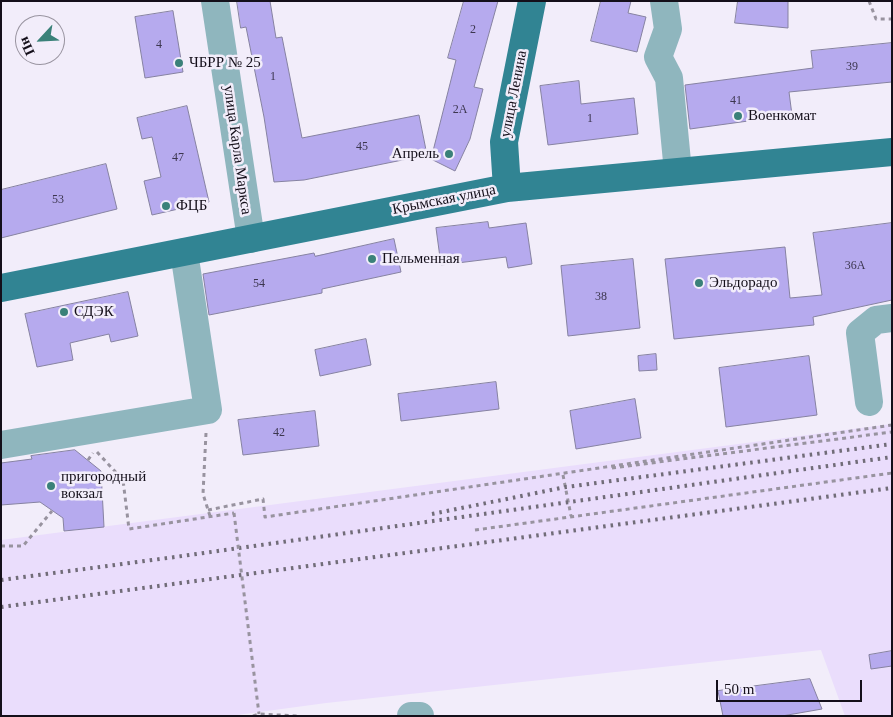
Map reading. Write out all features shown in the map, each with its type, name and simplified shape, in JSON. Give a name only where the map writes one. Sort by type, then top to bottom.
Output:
[{"type":"main road","name":"улица Ленина","points":[[507,188],[504,142],[532,1]]},
{"type":"main road","name":"Крымская улица","points":[[1,288],[507,188],[892,152]]},
{"type":"street","name":"улица Карла Маркса","points":[[215,1],[251,239]]},
{"type":"street","points":[[664,1],[668,29],[658,57],[669,78],[678,172]]},
{"type":"street","points":[[1,445],[208,410],[184,252]]},
{"type":"street","points":[[869,402],[860,333],[876,320],[892,318]]},
{"type":"path","points":[[869,1],[876,20],[892,19]]},
{"type":"path","points":[[208,410],[203,494],[210,516]]},
{"type":"path","points":[[208,510],[263,499],[265,517],[892,425]]},
{"type":"path","points":[[563,474],[892,432]]},
{"type":"path","points":[[95,450],[123,480],[129,529],[234,513],[260,714]]},
{"type":"path","points":[[474,530],[892,473]]},
{"type":"path","points":[[563,474],[571,516]]},
{"type":"path","points":[[1,546],[23,546],[52,511]]},
{"type":"path","points":[[253,716],[260,714],[299,716]]},
{"type":"shaded area","points":[[892,424],[892,716],[845,716],[821,650],[326,703],[230,716],[1,716],[1,540]]},
{"type":"building","points":[[237,1],[270,1],[276,38],[282,37],[302,138],[419,115],[427,155],[304,180],[274,182],[264,117],[246,27],[241,28]]},
{"type":"building","points":[[464,1],[498,1],[474,87],[483,89],[470,139],[455,171],[431,159],[456,60],[448,58]]},
{"type":"building","points":[[601,1],[631,1],[628,13],[646,17],[637,52],[591,41]]},
{"type":"building","points":[[738,1],[788,1],[788,28],[735,23]]},
{"type":"building","points":[[173,11],[183,72],[145,78],[135,17]]},
{"type":"building","points":[[892,43],[892,82],[789,92],[792,115],[690,129],[685,85],[813,68],[811,51]]},
{"type":"building","points":[[579,81],[581,104],[634,98],[638,134],[548,145],[540,86]]},
{"type":"building","points":[[187,106],[209,202],[152,215],[144,181],[161,177],[152,137],[142,139],[137,118]]},
{"type":"building","points":[[106,164],[117,209],[1,238],[1,190]]},
{"type":"building","points":[[488,222],[489,228],[526,223],[532,264],[508,268],[506,257],[441,265],[436,228]]},
{"type":"building","points":[[892,223],[892,300],[813,317],[814,325],[674,339],[665,259],[785,247],[790,298],[822,295],[813,233]]},
{"type":"building","points":[[394,239],[401,272],[322,289],[322,293],[209,315],[203,274],[314,253],[315,256]]},
{"type":"building","points":[[633,259],[640,328],[568,336],[561,266]]},
{"type":"building","points":[[128,292],[138,336],[111,342],[109,334],[70,343],[73,360],[37,367],[25,314]]},
{"type":"building","points":[[366,339],[371,365],[320,376],[315,350]]},
{"type":"building","points":[[656,354],[657,370],[639,371],[638,356]]},
{"type":"building","points":[[809,356],[817,415],[726,427],[719,368]]},
{"type":"building","points":[[496,382],[499,409],[401,421],[398,394]]},
{"type":"building","points":[[635,399],[641,438],[576,449],[570,411]]},
{"type":"building","points":[[315,411],[319,446],[243,455],[238,420]]},
{"type":"building","name":"пригородный вокзал","points":[[75,450],[101,471],[104,527],[64,531],[63,518],[40,502],[1,505],[1,463],[32,459],[31,456]]},
{"type":"building","points":[[892,651],[892,666],[871,669],[869,655]]},
{"type":"building","points":[[810,679],[822,709],[782,716],[723,716],[718,691]]},
{"type":"railway","points":[[432,514],[566,487],[892,444]]},
{"type":"railway","points":[[1,580],[892,457]]},
{"type":"railway","points":[[1,607],[892,488]]},
{"type":"place","name":"ЧБРР № 25","points":[[179,63]]},
{"type":"place","name":"Военкомат","points":[[738,116]]},
{"type":"place","name":"Апрель","points":[[449,154]]},
{"type":"place","name":"ФЦБ","points":[[166,206]]},
{"type":"place","name":"Пельменная","points":[[372,259]]},
{"type":"place","name":"Эльдорадо","points":[[699,283]]},
{"type":"place","name":"СДЭК","points":[[64,312]]},
{"type":"place","name":"пригородный вокзал","points":[[51,486]]}]
